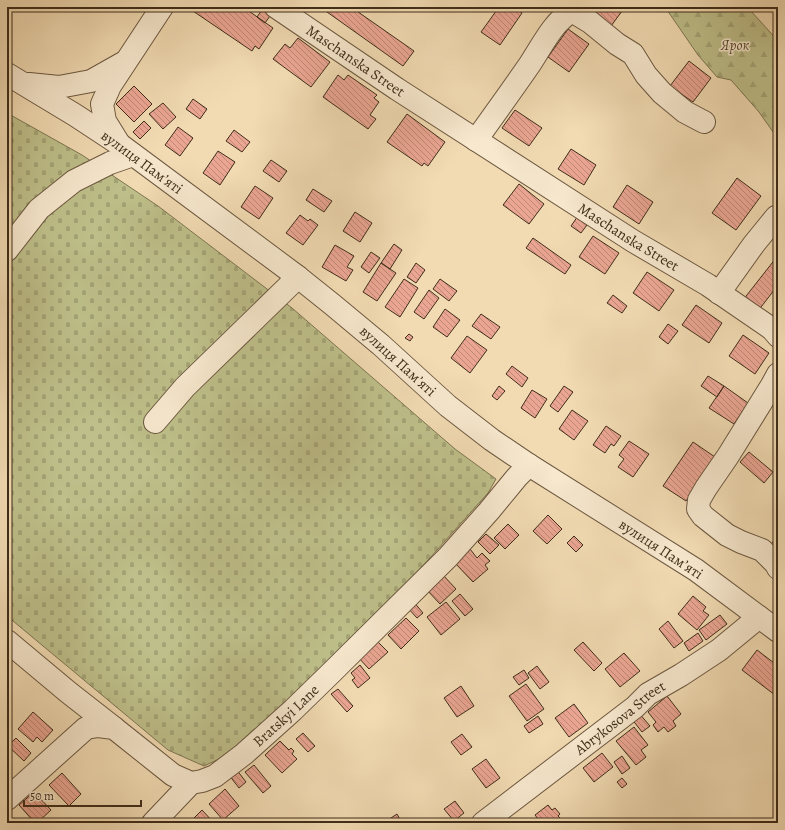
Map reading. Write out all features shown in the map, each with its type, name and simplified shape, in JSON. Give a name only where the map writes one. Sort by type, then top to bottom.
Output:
[{"type":"street","points":[[7,250],[39,209],[74,181],[110,163],[126,149],[105,121],[102,104],[110,86],[162,7]]},
{"type":"street","name":"Maschanska Street","points":[[276,7],[397,89],[476,140],[633,240],[708,285],[772,329],[778,336]]},
{"type":"street","points":[[476,140],[531,62],[543,42],[565,14],[572,11],[590,22],[616,44],[633,54],[646,75],[662,93],[685,112],[704,122]]},
{"type":"street","points":[[15,78],[59,87],[91,81],[126,62]]},
{"type":"street","name":"вулиця Памʼяті","points":[[15,78],[126,149],[298,277],[381,345],[448,406],[492,440],[696,570],[778,631]]},
{"type":"street","points":[[719,293],[776,216]]},
{"type":"street","points":[[156,422],[185,388],[298,277]]},
{"type":"street","points":[[778,374],[728,456],[706,488],[699,500],[698,509],[703,516],[727,535],[762,550],[778,568]]},
{"type":"street","name":"Bratskyi Lane","points":[[191,783],[215,776],[244,754],[293,710],[448,557],[529,465]]},
{"type":"street","name":"Abrykosova Street","points":[[483,823],[635,707],[648,694],[681,676],[719,650],[759,618]]},
{"type":"street","points":[[7,641],[68,692],[173,775],[191,783],[153,823]]},
{"type":"street","points":[[7,799],[86,728],[98,726],[114,728]]},
{"type":"green space","name":"Ярок","points":[[665,7],[749,7],[778,41],[778,139],[759,112],[731,80],[717,77],[698,55]]},
{"type":"green space","points":[[7,113],[82,155],[158,206],[292,308],[455,449],[496,479],[488,493],[420,569],[238,749],[204,766],[168,750],[7,616]]},
{"type":"building","points":[[187,7],[243,7],[273,28],[259,49],[255,46],[252,51]]},
{"type":"building","points":[[264,7],[272,13],[265,23],[257,17]]},
{"type":"building","points":[[320,7],[351,7],[414,51],[403,66]]},
{"type":"building","points":[[499,7],[514,7],[522,13],[500,45],[481,32]]},
{"type":"building","points":[[585,7],[625,7],[611,26]]},
{"type":"building","points":[[568,29],[589,44],[569,72],[548,57]]},
{"type":"building","points":[[298,38],[330,62],[311,87],[273,59],[285,44],[290,48]]},
{"type":"building","points":[[689,61],[711,78],[693,102],[670,86]]},
{"type":"building","points":[[338,75],[344,80],[348,75],[377,95],[374,98],[379,102],[370,115],[376,119],[368,129],[323,97]]},
{"type":"building","points":[[134,86],[152,104],[134,122],[116,104]]},
{"type":"building","points":[[193,99],[207,109],[200,119],[186,109]]},
{"type":"building","points":[[163,103],[176,117],[163,129],[149,114]]},
{"type":"building","points":[[515,110],[542,128],[529,146],[502,128]]},
{"type":"building","points":[[407,114],[445,142],[428,166],[424,163],[422,166],[387,142]]},
{"type":"building","points":[[144,121],[151,128],[140,139],[133,132]]},
{"type":"building","points":[[178,127],[193,138],[180,156],[165,145]]},
{"type":"building","points":[[234,130],[250,142],[242,152],[226,141]]},
{"type":"building","points":[[571,149],[596,165],[584,185],[558,169]]},
{"type":"building","points":[[218,151],[235,162],[220,185],[203,173]]},
{"type":"building","points":[[271,160],[287,171],[279,182],[263,171]]},
{"type":"building","points":[[737,178],[761,196],[736,230],[712,213]]},
{"type":"building","points":[[519,184],[544,204],[529,224],[503,205]]},
{"type":"building","points":[[627,185],[653,202],[639,224],[613,207]]},
{"type":"building","points":[[255,186],[273,198],[259,219],[241,207]]},
{"type":"building","points":[[313,189],[332,201],[324,212],[306,200]]},
{"type":"building","points":[[355,212],[372,223],[360,242],[343,231]]},
{"type":"building","points":[[580,213],[590,221],[581,233],[571,226]]},
{"type":"building","points":[[300,215],[308,221],[310,219],[318,225],[303,245],[286,233]]},
{"type":"building","points":[[593,236],[619,253],[605,274],[579,257]]},
{"type":"building","points":[[533,238],[571,265],[565,274],[526,248]]},
{"type":"building","points":[[394,244],[402,250],[390,269],[381,263]]},
{"type":"building","points":[[335,245],[354,256],[347,267],[353,270],[346,281],[322,267]]},
{"type":"building","points":[[371,252],[380,258],[369,273],[361,267]]},
{"type":"building","points":[[776,258],[778,260],[778,285],[758,311],[743,300]]},
{"type":"building","points":[[381,263],[396,273],[377,301],[363,292]]},
{"type":"building","points":[[416,263],[425,270],[416,283],[407,277]]},
{"type":"building","points":[[647,272],[674,290],[659,311],[633,293]]},
{"type":"building","points":[[404,279],[418,288],[400,317],[385,307]]},
{"type":"building","points":[[440,279],[457,291],[449,301],[433,289]]},
{"type":"building","points":[[429,290],[439,298],[424,319],[414,312]]},
{"type":"building","points":[[613,295],[627,306],[622,313],[607,303]]},
{"type":"building","points":[[696,305],[722,323],[709,343],[682,325]]},
{"type":"building","points":[[445,309],[460,320],[447,337],[433,327]]},
{"type":"building","points":[[481,314],[500,327],[491,339],[472,326]]},
{"type":"building","points":[[668,324],[678,331],[668,344],[659,337]]},
{"type":"building","points":[[409,334],[413,337],[410,341],[405,338]]},
{"type":"building","points":[[743,335],[769,353],[755,374],[729,356]]},
{"type":"building","points":[[467,336],[487,350],[470,373],[451,358]]},
{"type":"building","points":[[512,366],[528,378],[522,387],[506,374]]},
{"type":"building","points":[[708,376],[724,386],[717,397],[701,386]]},
{"type":"building","points":[[499,386],[505,391],[497,400],[492,396]]},
{"type":"building","points":[[564,386],[573,392],[558,412],[550,406]]},
{"type":"building","points":[[724,386],[748,403],[734,424],[709,408]]},
{"type":"building","points":[[532,390],[547,399],[535,418],[521,408]]},
{"type":"building","points":[[572,410],[588,421],[574,440],[559,429]]},
{"type":"building","points":[[606,426],[621,436],[614,446],[611,444],[605,453],[593,445]]},
{"type":"building","points":[[629,441],[649,454],[633,477],[618,467],[624,459],[619,455]]},
{"type":"building","points":[[693,442],[715,457],[686,501],[663,486]]},
{"type":"building","points":[[749,452],[773,472],[764,483],[740,462]]},
{"type":"building","points":[[548,515],[562,529],[547,544],[533,531]]},
{"type":"building","points":[[508,524],[519,535],[505,549],[494,538]]},
{"type":"building","points":[[486,534],[499,545],[490,554],[478,542]]},
{"type":"building","points":[[574,536],[583,545],[576,552],[567,543]]},
{"type":"building","points":[[778,536],[778,550],[771,544]]},
{"type":"building","points":[[470,549],[477,558],[482,553],[490,561],[485,565],[488,569],[473,582],[455,563]]},
{"type":"building","points":[[442,574],[456,589],[440,604],[426,589]]},
{"type":"building","points":[[460,594],[473,609],[465,616],[452,601]]},
{"type":"building","points":[[693,596],[706,607],[703,611],[709,615],[697,630],[678,614]]},
{"type":"building","points":[[413,601],[423,613],[417,618],[407,607]]},
{"type":"building","points":[[446,602],[460,619],[441,635],[427,617]]},
{"type":"building","points":[[720,615],[727,624],[706,640],[699,630]]},
{"type":"building","points":[[406,618],[419,631],[401,649],[388,635]]},
{"type":"building","points":[[668,621],[683,641],[674,648],[659,629]]},
{"type":"building","points":[[698,633],[703,641],[689,651],[684,643]]},
{"type":"building","points":[[375,639],[388,652],[369,669],[357,656]]},
{"type":"building","points":[[583,642],[602,663],[594,671],[574,650]]},
{"type":"building","points":[[757,650],[778,666],[778,692],[775,695],[742,670]]},
{"type":"building","points":[[624,653],[640,671],[620,687],[605,669]]},
{"type":"building","points":[[360,665],[370,678],[358,688],[352,680],[355,678],[351,673]]},
{"type":"building","points":[[537,666],[549,682],[540,689],[528,673]]},
{"type":"building","points":[[524,670],[529,678],[519,685],[513,677]]},
{"type":"building","points":[[526,684],[544,709],[527,721],[509,696]]},
{"type":"building","points":[[461,686],[474,706],[457,717],[444,698]]},
{"type":"building","points":[[338,689],[353,706],[347,712],[331,694]]},
{"type":"building","points":[[667,696],[681,714],[673,721],[676,726],[668,732],[664,727],[658,732],[653,725],[656,722],[648,712]]},
{"type":"building","points":[[574,704],[588,723],[569,737],[555,718]]},
{"type":"building","points":[[33,712],[53,730],[42,742],[37,737],[33,742],[18,729]]},
{"type":"building","points":[[638,712],[650,726],[642,732],[631,718]]},
{"type":"building","points":[[538,716],[543,724],[529,733],[524,726]]},
{"type":"building","points":[[634,727],[648,745],[641,750],[646,757],[636,765],[616,741]]},
{"type":"building","points":[[303,733],[315,746],[308,752],[296,739]]},
{"type":"building","points":[[462,734],[472,747],[461,755],[451,742]]},
{"type":"building","points":[[16,738],[31,753],[24,761],[8,746]]},
{"type":"building","points":[[280,741],[289,750],[291,748],[294,751],[292,754],[297,759],[282,773],[265,755]]},
{"type":"building","points":[[602,753],[613,767],[594,782],[583,768]]},
{"type":"building","points":[[622,756],[630,768],[622,774],[614,762]]},
{"type":"building","points":[[486,759],[500,778],[486,788],[472,769]]},
{"type":"building","points":[[254,765],[271,786],[263,793],[245,772]]},
{"type":"building","points":[[236,769],[246,782],[239,788],[229,775]]},
{"type":"building","points":[[62,773],[81,794],[69,806],[49,785]]},
{"type":"building","points":[[622,778],[627,784],[622,788],[617,782]]},
{"type":"building","points":[[225,789],[239,806],[223,820],[209,804]]},
{"type":"building","points":[[34,792],[51,810],[37,823],[35,823],[19,805]]},
{"type":"building","points":[[455,801],[464,813],[454,821],[444,809]]},
{"type":"building","points":[[548,805],[552,810],[555,808],[560,814],[558,816],[561,819],[555,823],[541,823],[535,815]]},
{"type":"building","points":[[202,810],[214,823],[189,823]]},
{"type":"building","points":[[397,814],[402,823],[389,823],[388,820]]}]
